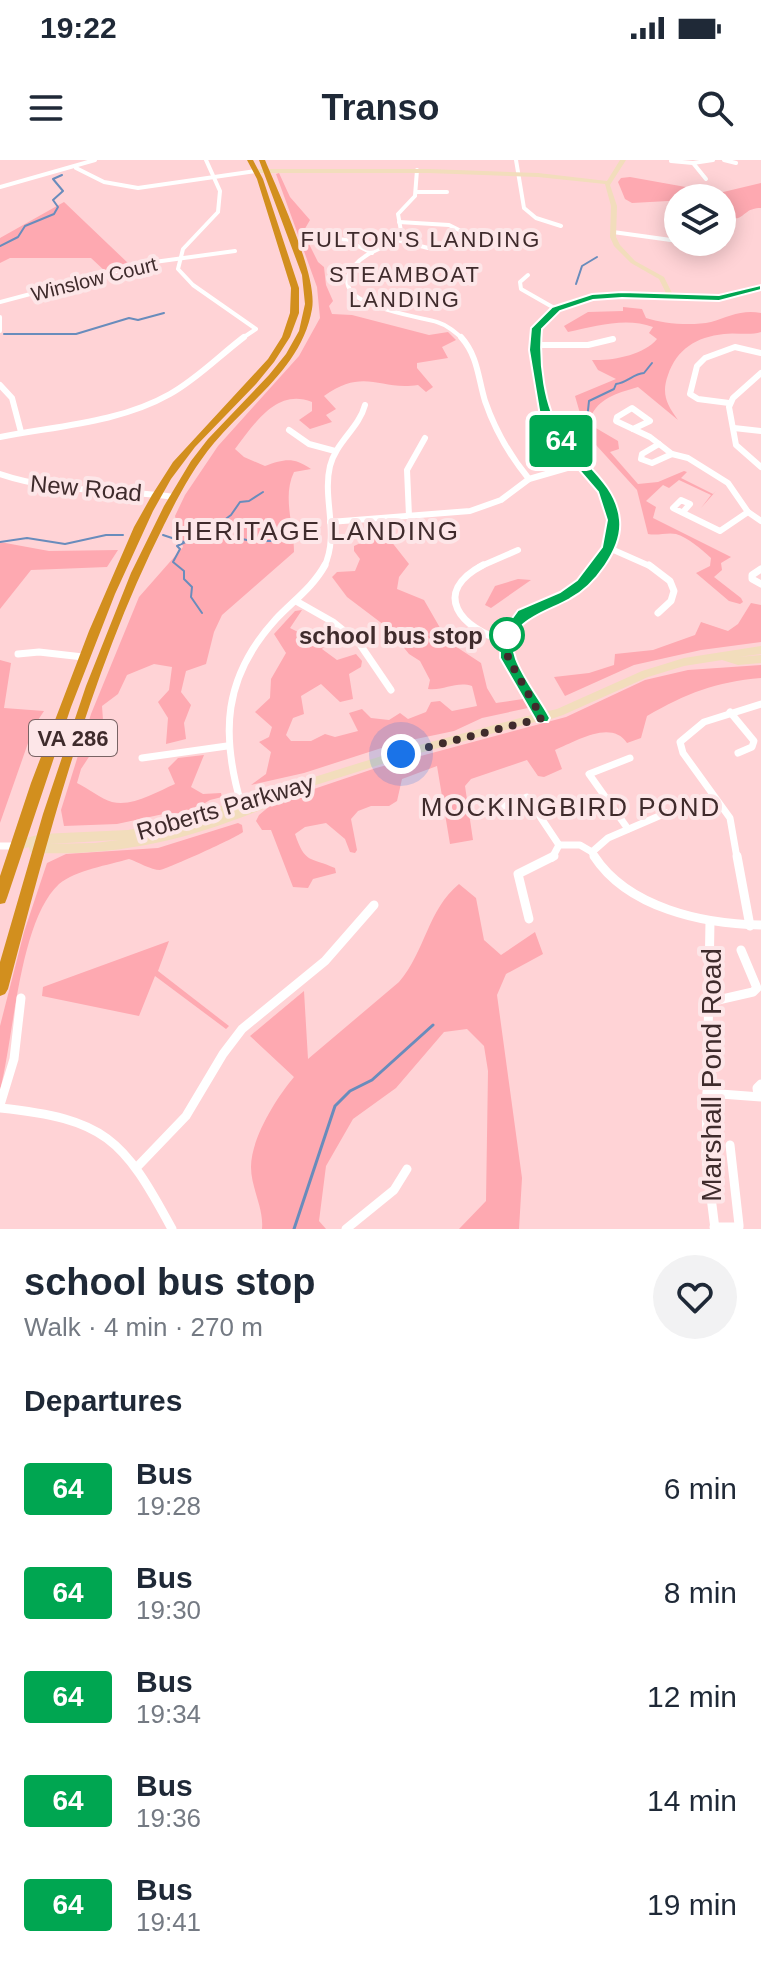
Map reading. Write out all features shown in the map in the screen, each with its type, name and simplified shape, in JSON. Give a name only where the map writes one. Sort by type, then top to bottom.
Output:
[{"type":"highway","name":"VA 286","points":[[0,898],[83,657],[157,494],[193,443],[271,360],[286,338],[296,312],[295,288],[250,160]]},
{"type":"highway","name":"VA 286","points":[[0,989],[40,844],[82,710],[127,594],[196,459],[292,353],[309,319],[310,293],[306,275],[262,160]]},
{"type":"street","points":[[0,187],[76,168],[95,160]]},
{"type":"street","points":[[0,437],[119,412],[159,400],[183,386],[256,329],[186,280],[178,269],[178,259],[185,245],[219,212],[221,198],[206,160]]},
{"type":"street","points":[[516,160],[524,208],[536,218],[561,226]]},
{"type":"street","points":[[623,160],[608,183],[614,206],[613,232],[620,251],[662,278],[671,297]]},
{"type":"street","points":[[671,161],[693,163],[713,160]]},
{"type":"street","points":[[724,160],[736,163]]},
{"type":"street","points":[[693,163],[706,179]]},
{"type":"street","points":[[76,168],[104,182],[132,187],[163,186],[268,170],[417,170],[519,174],[608,183]]},
{"type":"street","points":[[417,170],[416,192],[399,212],[401,232],[397,240],[372,253],[351,270],[349,282],[354,292],[366,303],[443,323],[467,344],[480,365],[483,395],[507,451],[529,479]]},
{"type":"street","points":[[416,192],[447,192]]},
{"type":"street","points":[[399,222],[449,225],[491,246]]},
{"type":"street","points":[[613,232],[664,239]]},
{"type":"street","points":[[330,238],[346,240],[372,253]]},
{"type":"street","points":[[397,240],[428,248]]},
{"type":"street","name":"Winslow Court","points":[[0,302],[147,263],[235,251]]},
{"type":"street","points":[[528,275],[520,282],[524,293],[556,309]]},
{"type":"street","points":[[542,718],[510,663],[505,641],[518,618],[576,589],[609,548],[614,529],[611,506],[603,490],[558,438],[546,416],[534,345],[536,328],[556,309],[584,299],[611,295],[727,298],[761,288]]},
{"type":"street","points":[[0,317],[0,331]]},
{"type":"street","points":[[534,345],[588,345],[613,339]]},
{"type":"street","points":[[729,403],[698,399],[690,394],[698,364],[705,358],[735,347],[761,353]]},
{"type":"street","points":[[729,403],[761,373]]},
{"type":"street","points":[[0,385],[12,398],[21,432]]},
{"type":"street","points":[[729,403],[737,447],[761,467]]},
{"type":"street","points":[[243,809],[227,746],[229,705],[242,666],[263,632],[315,581],[327,562],[331,546],[327,483],[335,451],[363,415],[365,405]]},
{"type":"street","points":[[633,429],[650,421],[636,408],[625,411],[616,419],[672,454],[688,458],[730,485],[750,514],[761,521]]},
{"type":"street","points":[[734,428],[761,431]]},
{"type":"street","points":[[289,430],[309,444],[335,451]]},
{"type":"street","points":[[409,516],[407,470],[425,438]]},
{"type":"street","points":[[659,444],[642,454],[641,459],[652,463],[672,454]]},
{"type":"street","points":[[330,522],[482,508],[501,500],[529,479],[581,464]]},
{"type":"street","name":"New Road","points":[[0,474],[29,484],[174,497]]},
{"type":"street","points":[[683,512],[720,531],[738,516],[761,513]]},
{"type":"street","points":[[609,548],[650,563],[665,575],[673,597],[669,606],[658,613]]},
{"type":"street","points":[[505,641],[483,636],[470,628],[459,613],[456,597],[467,576],[518,550]]},
{"type":"street","points":[[761,569],[752,575],[752,579],[761,584]]},
{"type":"street","points":[[296,601],[333,622],[359,643],[391,690]]},
{"type":"street","name":"Roberts Parkway","points":[[16,846],[150,842],[336,775],[445,742],[542,718],[645,674],[684,662],[761,650]]},
{"type":"street","points":[[18,654],[39,652],[83,657]]},
{"type":"street","name":"Roberts Parkway","points":[[723,657],[738,661],[761,659]]},
{"type":"street","points":[[750,926],[730,818],[683,753],[680,742],[689,731],[712,718],[761,704]]},
{"type":"street","points":[[730,712],[754,741],[752,747],[738,753]]},
{"type":"street","points":[[142,758],[227,746]]},
{"type":"street","points":[[628,829],[589,774],[630,758]]},
{"type":"street","points":[[477,816],[527,797],[559,845],[552,859],[518,874],[529,919]]},
{"type":"street","points":[[592,852],[608,838],[666,813]]},
{"type":"street","points":[[559,845],[580,845],[592,852],[602,869],[635,892],[679,912],[710,921],[761,925]]},
{"type":"street","points":[[0,846],[16,846]]},
{"type":"street","points":[[138,1166],[186,1116],[223,1054],[242,1029],[325,961],[374,905]]},
{"type":"street","name":"Marshall Pond Road","points":[[710,921],[706,1157],[714,1228]]},
{"type":"street","points":[[709,999],[742,995],[757,988],[741,950]]},
{"type":"street","points":[[21,998],[14,1059],[0,1107],[83,1121],[110,1138],[138,1166],[172,1229]]},
{"type":"street","points":[[707,1093],[760,1096],[757,1088],[761,1084]]},
{"type":"street","points":[[714,1228],[739,1227],[730,1145]]},
{"type":"street","points":[[346,1229],[394,1190],[407,1169]]},
{"type":"shaded area","points":[[279,173],[290,197],[310,220],[303,232],[318,262],[324,267],[326,285],[333,301],[329,306],[332,314],[352,315],[429,335],[448,332],[456,340],[442,347],[448,358],[417,363],[417,368],[433,387],[426,392],[418,385],[361,381],[338,387],[324,396],[336,409],[326,415],[332,422],[310,429],[299,420],[312,411],[312,402],[299,399],[277,404],[258,420],[235,449],[244,457],[265,466],[289,460],[311,469],[294,472],[289,491],[294,552],[222,615],[206,664],[186,671],[181,692],[191,705],[184,723],[186,739],[166,744],[168,718],[158,702],[169,690],[172,667],[154,664],[127,675],[118,694],[102,706],[104,734],[81,769],[77,783],[108,801],[128,802],[175,784],[168,768],[178,758],[204,755],[191,787],[203,794],[221,793],[222,797],[188,813],[168,813],[117,824],[64,826],[61,810],[91,714],[139,597],[183,547],[175,516],[185,495],[218,446],[299,356],[320,318],[317,287],[276,174]]},
{"type":"shaded area","points":[[621,178],[669,184],[664,184],[664,201],[632,203],[625,199],[618,182]]},
{"type":"shaded area","points":[[761,183],[761,208],[736,218],[736,189]]},
{"type":"shaded area","points":[[64,202],[130,265],[106,272],[91,258],[10,258],[0,263],[0,238]]},
{"type":"shaded area","points":[[623,307],[642,309],[646,318],[678,324],[711,322],[741,313],[761,313],[761,332],[705,338],[682,351],[668,375],[665,394],[678,420],[638,387],[601,403],[589,424],[618,441],[619,449],[610,452],[638,484],[658,482],[684,471],[687,472],[681,478],[713,494],[716,491],[701,508],[711,495],[679,480],[669,488],[663,485],[646,501],[656,507],[653,518],[731,557],[721,563],[722,570],[714,577],[741,598],[743,602],[740,604],[729,601],[696,573],[710,566],[711,558],[695,544],[676,534],[648,534],[637,490],[586,434],[575,396],[616,379],[598,370],[592,360],[627,356],[657,339],[649,333],[653,327],[643,324],[611,324],[568,332],[564,326],[588,312],[623,311]]},
{"type":"shaded area","points":[[376,529],[383,531],[409,564],[399,577],[397,589],[424,600],[443,633],[455,646],[481,663],[487,688],[496,703],[523,699],[528,708],[482,718],[454,731],[397,743],[304,773],[251,785],[266,774],[271,752],[259,742],[269,737],[272,727],[255,712],[270,698],[271,679],[286,653],[274,634],[295,611],[302,610],[290,628],[308,637],[317,635],[326,625],[338,632],[322,649],[337,660],[356,654],[362,661],[361,667],[349,674],[353,699],[340,702],[321,684],[301,696],[304,714],[293,718],[286,735],[291,741],[311,741],[325,734],[335,737],[358,731],[349,713],[362,709],[371,718],[389,720],[400,713],[408,719],[426,712],[431,702],[440,701],[452,711],[477,706],[472,686],[428,689],[430,680],[420,661],[409,654],[388,628],[347,597],[332,577],[337,572],[355,571],[360,559],[354,546],[367,540]]},
{"type":"shaded area","points":[[0,542],[49,551],[118,550],[107,567],[31,570],[0,609]]},
{"type":"shaded area","points":[[518,579],[531,580],[491,608],[485,605],[495,586]]},
{"type":"shaded area","points":[[751,603],[761,605],[761,642],[701,650],[634,665],[565,696],[554,677],[589,673],[614,665],[615,654],[653,650],[695,635],[701,622],[728,631],[738,624]]},
{"type":"shaded area","points":[[0,660],[11,663],[4,708],[44,711],[34,726],[0,823]]},
{"type":"shaded area","points":[[761,665],[761,678],[729,682],[702,690],[647,716],[641,738],[627,743],[612,733],[592,734],[555,750],[562,769],[544,777],[538,776],[527,760],[471,779],[465,786],[473,840],[450,844],[437,766],[402,779],[397,801],[389,806],[371,806],[358,811],[351,819],[355,853],[350,852],[345,839],[326,823],[305,827],[295,834],[305,855],[335,868],[336,873],[313,879],[308,888],[293,887],[271,830],[262,830],[256,821],[271,805],[302,793],[376,768],[566,717],[645,680],[688,670]]},
{"type":"shaded area","points":[[238,823],[242,825],[243,832],[160,870],[129,859],[83,872],[59,884],[46,901],[26,951],[0,1090],[0,1026],[24,932],[47,863],[66,854],[158,848]]},
{"type":"shaded area","points":[[459,884],[476,898],[484,940],[501,955],[535,932],[543,954],[506,974],[497,995],[522,1178],[519,1229],[459,1229],[486,1201],[488,1071],[484,1046],[467,1029],[444,1032],[396,1088],[353,1119],[326,1166],[319,1221],[326,1229],[262,1229],[252,1175],[252,1156],[266,1119],[294,1077],[250,1036],[304,991],[308,1059],[399,982],[415,958],[440,906]]},
{"type":"shaded area","points":[[169,941],[158,971],[229,1026],[226,1029],[155,976],[139,1016],[42,996],[43,987]]},
{"type":"waterway","points":[[0,246],[18,237],[25,226],[54,214],[58,207],[53,200],[63,191],[53,179],[62,175]]},
{"type":"waterway","points":[[576,284],[582,266],[597,257]]},
{"type":"waterway","points":[[4,334],[76,334],[129,318],[138,320],[164,313]]},
{"type":"waterway","points":[[586,429],[589,401],[614,389],[616,384],[644,373],[652,363]]},
{"type":"waterway","points":[[211,530],[231,515],[240,502],[249,501],[263,492]]},
{"type":"waterway","points":[[202,613],[191,597],[192,587],[184,579],[184,571],[173,562],[180,549],[177,546],[207,532],[252,541],[275,541]]},
{"type":"waterway","points":[[0,542],[27,538],[65,544],[106,535],[123,535]]},
{"type":"waterway","points":[[163,535],[184,542]]},
{"type":"waterway","points":[[294,1229],[335,1106],[350,1091],[372,1080],[433,1025]]},
{"type":"bus line","name":"64","points":[[542,718],[510,663],[505,641],[507,635],[523,614],[565,596],[582,583],[609,548],[614,520],[604,491],[558,438],[546,416],[534,350],[536,328],[556,309],[592,297],[719,298],[761,288]]},
{"type":"place","name":"school bus stop","points":[[507,635]]},
{"type":"district","name":"FULTON'S LANDING","points":[[421,239]]},
{"type":"district","name":"STEAMBOAT LANDING","points":[[405,286]]},
{"type":"district","name":"HERITAGE LANDING","points":[[317,531]]},
{"type":"district","name":"MOCKINGBIRD POND","points":[[571,807]]},
{"type":"route","points":[[401,754],[542,718],[510,663],[505,641],[507,635]]}]
